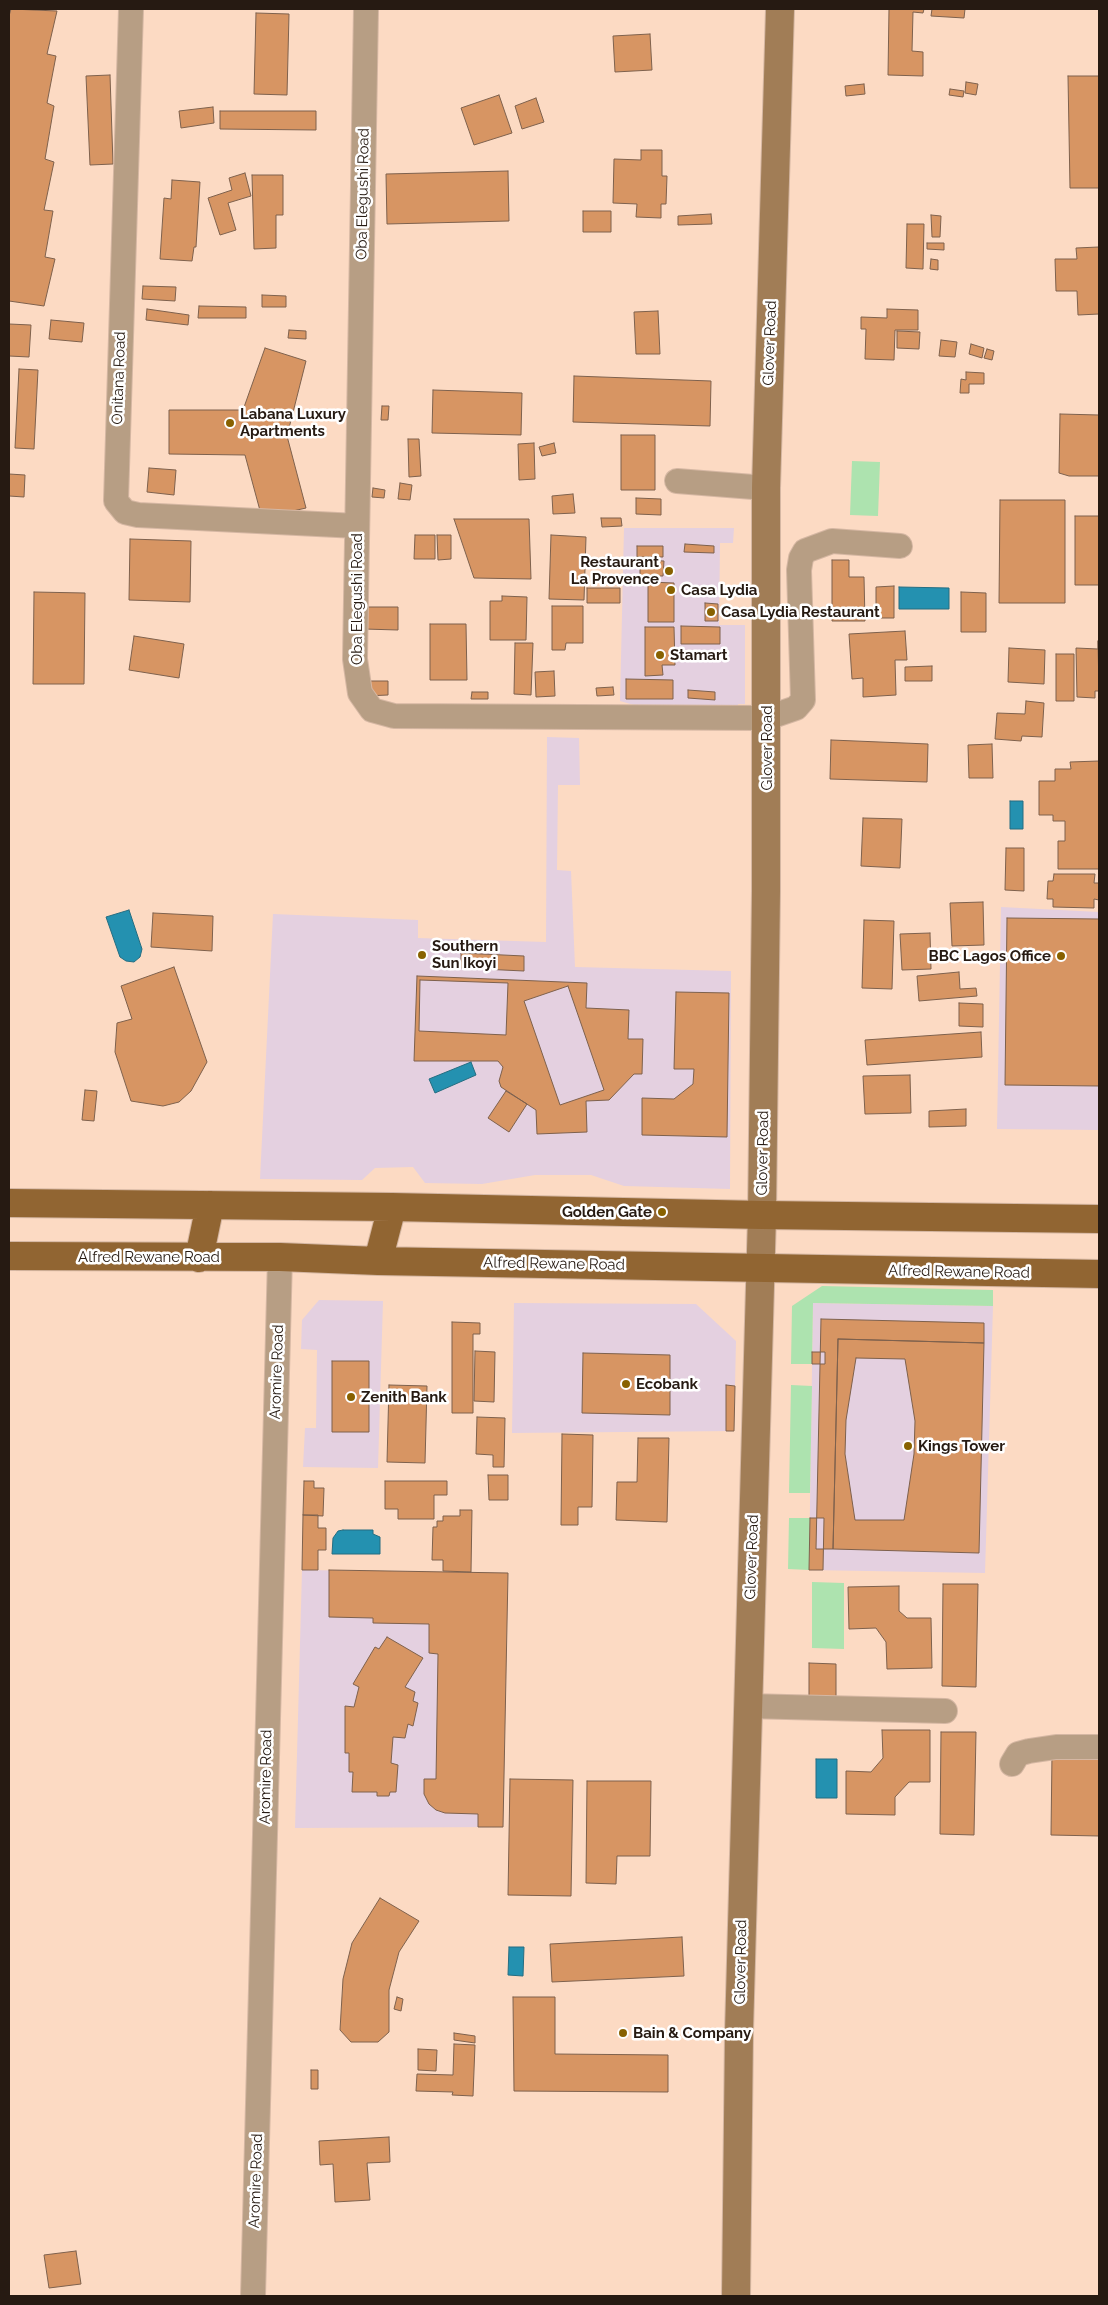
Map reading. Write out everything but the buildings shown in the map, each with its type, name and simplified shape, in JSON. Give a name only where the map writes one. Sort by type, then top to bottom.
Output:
[{"type":"main road","points":[[9,1203],[392,1207],[762,1215],[1099,1219]]},
{"type":"main road","points":[[199,1258],[210,1205]]},
{"type":"main road","points":[[378,1261],[392,1207]]},
{"type":"main road","name":"Alfred Rewane Road","points":[[9,1256],[280,1257],[378,1261],[1099,1274]]},
{"type":"street","name":"Onitana Road","points":[[131,9],[116,501],[125,512],[138,515],[357,526]]},
{"type":"street","name":"Oba Elegushi Road","points":[[366,9],[355,659],[360,693],[372,710],[394,716],[767,718],[796,708],[803,700],[799,570],[800,558],[805,551],[832,541],[900,546]]},
{"type":"street","name":"Glover Road","points":[[736,2296],[739,2032],[761,1268],[767,718],[766,488],[780,9]]},
{"type":"street","points":[[676,481],[766,488]]},
{"type":"street","name":"Aromire Road","points":[[253,2296],[280,1257]]},
{"type":"street","points":[[748,1706],[945,1711]]},
{"type":"street","points":[[1012,1764],[1018,1754],[1029,1751],[1099,1747]]},
{"type":"shaded area","points":[[624,528],[734,528],[733,543],[720,543],[719,625],[745,625],[745,704],[738,704],[738,714],[635,711],[634,705],[620,701]]},
{"type":"shaded area","name":"Southern Sun Ikoyi","points":[[547,737],[579,738],[580,785],[558,785],[557,870],[571,871],[575,967],[731,971],[730,1189],[624,1186],[591,1175],[535,1175],[482,1184],[425,1183],[413,1167],[375,1168],[362,1180],[260,1179],[273,914],[418,920],[418,938],[546,942]]},
{"type":"shaded area","points":[[1001,907],[1099,912],[1099,1130],[997,1129]]},
{"type":"shaded area","points":[[319,1300],[383,1301],[378,1468],[303,1467],[305,1428],[316,1428],[317,1350],[301,1349],[302,1320]]},
{"type":"shaded area","points":[[514,1303],[696,1304],[736,1341],[734,1431],[512,1433]]},
{"type":"shaded area","name":"Kings Tower","points":[[813,1303],[993,1306],[985,1573],[809,1570]]},
{"type":"shaded area","points":[[302,1570],[508,1573],[503,1827],[295,1828]]},
{"type":"green space","points":[[852,461],[880,462],[878,516],[850,515]]},
{"type":"green space","points":[[822,1286],[993,1290],[993,1306],[813,1303],[812,1364],[791,1364],[792,1306]]},
{"type":"green space","points":[[791,1385],[812,1386],[810,1493],[789,1493]]},
{"type":"green space","points":[[789,1518],[810,1518],[809,1570],[788,1569]]},
{"type":"green space","points":[[812,1582],[844,1583],[844,1649],[812,1648]]},
{"type":"water","points":[[899,587],[949,588],[949,609],[899,609]]},
{"type":"water","points":[[1010,801],[1023,801],[1023,829],[1010,829]]},
{"type":"water","points":[[129,910],[142,949],[140,957],[134,962],[126,961],[120,957],[106,917]]},
{"type":"water","points":[[471,1062],[476,1075],[435,1093],[429,1079]]},
{"type":"water","points":[[373,1530],[373,1534],[380,1537],[380,1554],[332,1554],[333,1538],[338,1531]]},
{"type":"water","points":[[816,1759],[837,1759],[837,1798],[816,1798]]},
{"type":"water","points":[[509,1947],[524,1947],[523,1976],[508,1975]]},
{"type":"place","name":"Labana Luxury Apartments","points":[[230,423]]},
{"type":"place","name":"Restaurant La Provence","points":[[669,571]]},
{"type":"place","name":"Casa Lydia","points":[[671,590]]},
{"type":"place","name":"Casa Lydia Restaurant","points":[[711,612]]},
{"type":"place","name":"Stamart","points":[[660,655]]},
{"type":"place","name":"Southern Sun Ikoyi","points":[[422,955]]},
{"type":"place","name":"BBC Lagos Office","points":[[1061,956]]},
{"type":"place","name":"Golden Gate","points":[[662,1212]]},
{"type":"place","name":"Ecobank","points":[[626,1384]]},
{"type":"place","name":"Zenith Bank","points":[[351,1397]]},
{"type":"place","name":"Kings Tower","points":[[908,1446]]},
{"type":"place","name":"Bain & Company","points":[[623,2033]]}]
